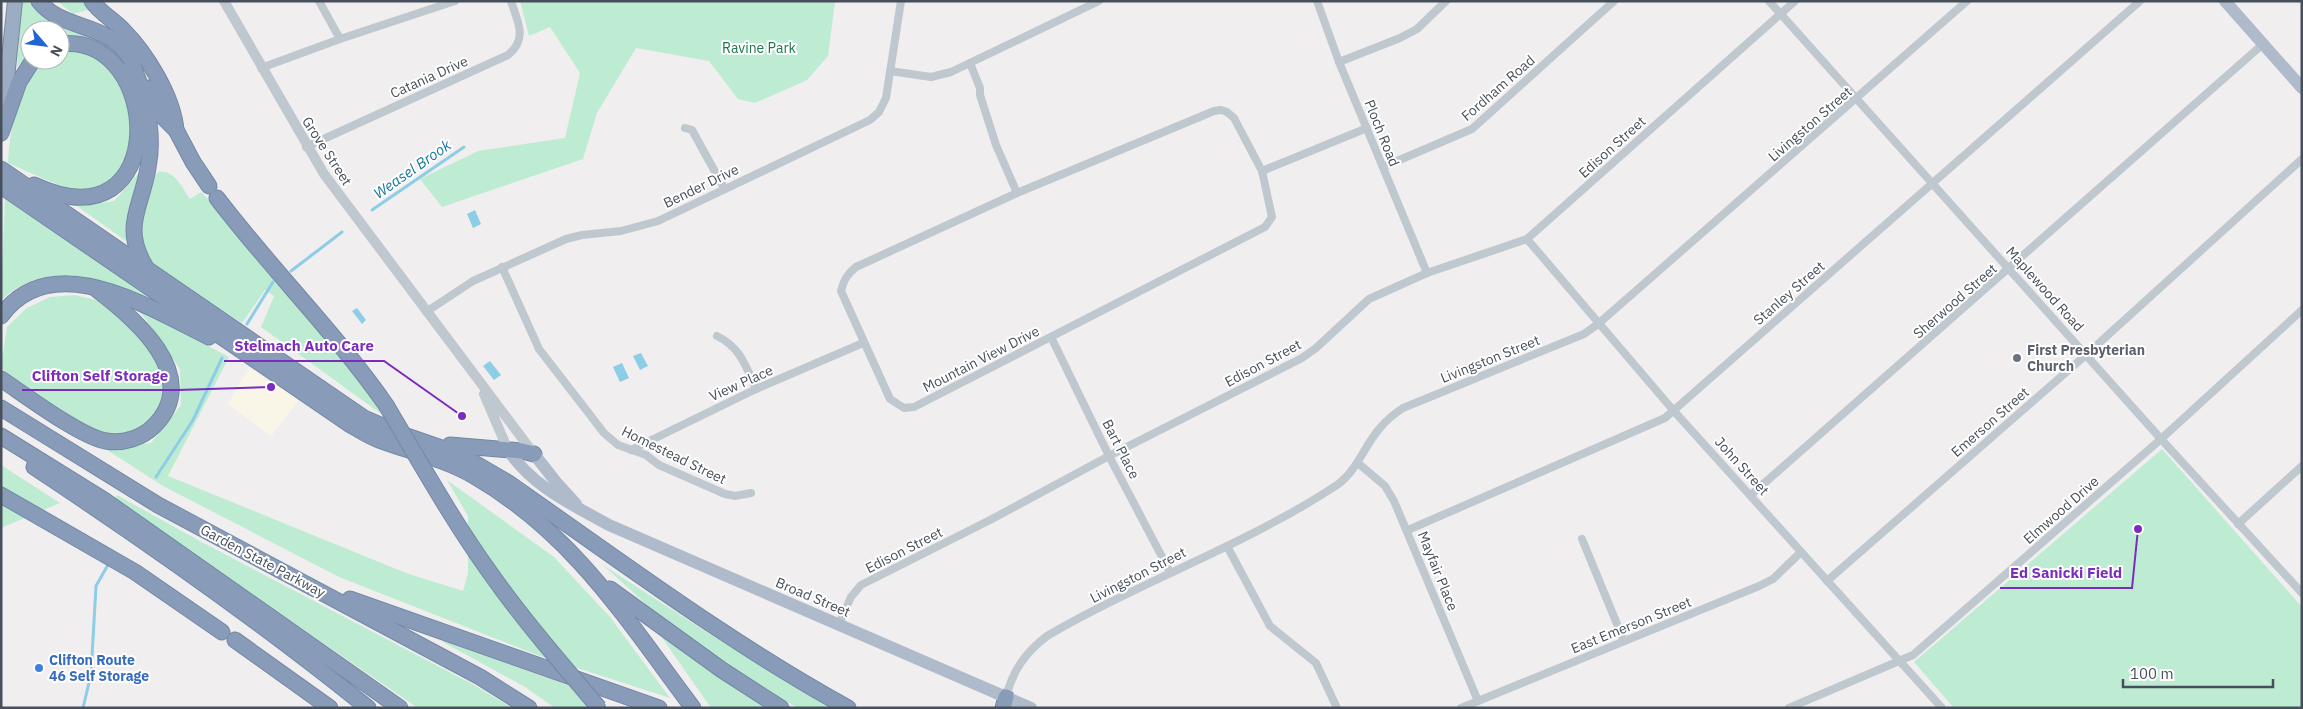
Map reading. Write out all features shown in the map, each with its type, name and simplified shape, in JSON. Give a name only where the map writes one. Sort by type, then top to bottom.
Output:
[{"type":"highway","points":[[1,133],[15,1]]},
{"type":"highway","points":[[38,1],[57,17],[95,29],[109,37],[131,59],[162,116],[176,130],[193,162],[213,192],[267,261],[357,364],[386,405],[465,537],[491,575],[536,634],[599,708]]},
{"type":"highway","points":[[92,1],[125,32],[142,53],[174,113],[176,130]]},
{"type":"highway","points":[[1,169],[47,190],[81,198],[96,196],[111,189],[128,172],[137,144],[138,123],[135,103],[126,81],[114,63],[102,53],[78,44],[70,44]]},
{"type":"highway","points":[[131,59],[146,104],[150,131],[148,167],[132,234],[135,247],[146,269]]},
{"type":"highway","points":[[1,133],[22,74],[25,70]]},
{"type":"highway","points":[[1,169],[364,418],[459,454],[507,482],[734,640],[796,679],[848,708]]},
{"type":"highway","points":[[1,186],[349,424],[370,435],[452,465],[502,493],[541,522],[592,574],[694,708]]},
{"type":"highway","points":[[1,316],[22,295],[40,286],[72,284],[96,288],[142,305],[255,360]]},
{"type":"highway","points":[[1,379],[98,440],[116,442],[133,439],[149,431],[165,410],[170,395],[170,378],[166,363],[151,340],[132,318],[96,288]]},
{"type":"highway","name":"Garden State Parkway","points":[[1,408],[158,505],[480,677],[530,708]]},
{"type":"highway","points":[[1,436],[104,500],[400,708]]},
{"type":"highway","points":[[424,441],[465,448],[508,450],[534,454]]},
{"type":"highway","points":[[1,445],[105,514],[204,584],[368,708]]},
{"type":"highway","points":[[1,495],[120,562],[222,632]]},
{"type":"highway","points":[[592,574],[716,666],[781,708]]},
{"type":"highway","points":[[304,582],[473,644],[659,708]]},
{"type":"highway","points":[[235,640],[330,708]]},
{"type":"main road","points":[[2225,1],[2302,88]]},
{"type":"main road","name":"Broad Street","points":[[508,450],[514,460],[538,483],[558,498],[583,511],[668,552],[839,624],[1004,702],[1032,708]]},
{"type":"main road","name":"Broad Street","points":[[534,454],[556,482],[583,511]]},
{"type":"street","name":"Grove Street","points":[[224,1],[306,146],[329,181],[475,378],[499,406],[534,454]]},
{"type":"street","points":[[318,1],[340,39]]},
{"type":"street","points":[[261,68],[439,3],[455,1]]},
{"type":"street","name":"Catania Drive","points":[[306,146],[508,56],[520,41],[521,34],[511,1]]},
{"type":"street","name":"Bender Drive","points":[[426,312],[472,281],[566,239],[582,235],[621,231],[658,221],[870,120],[879,112],[886,98],[900,1]]},
{"type":"street","points":[[890,72],[931,77],[970,63],[1099,1]]},
{"type":"street","name":"Ploch Road","points":[[1317,1],[1339,62],[1427,273]]},
{"type":"street","points":[[1339,62],[1400,38],[1417,29],[1446,1]]},
{"type":"street","name":"Fordham Road","points":[[1383,167],[1472,129],[1614,1]]},
{"type":"street","name":"Maplewood Road","points":[[1769,1],[1856,100],[2087,354],[2161,439],[2302,593]]},
{"type":"street","name":"Edison Street","points":[[839,624],[851,597],[861,585],[1302,358],[1316,348],[1369,299],[1427,273],[1527,239],[1795,1]]},
{"type":"street","name":"Livingston Street","points":[[1004,702],[1016,669],[1042,639],[1170,572],[1227,546],[1300,507],[1339,483],[1358,463],[1379,428],[1389,417],[1403,408],[1584,334],[1598,324],[1968,1]]},
{"type":"street","name":"Stanley Street","points":[[1408,530],[1664,418],[2140,1]]},
{"type":"street","name":"Sherwood Street","points":[[1752,494],[2010,269],[2263,44]]},
{"type":"street","points":[[970,63],[980,88],[980,96],[996,145],[1017,192]]},
{"type":"street","name":"Mountain View Drive","points":[[1214,111],[1227,112],[1234,118],[1262,171],[1272,217],[1265,227],[914,407],[904,408],[890,399],[841,292],[844,280],[856,267],[1017,192],[1126,149],[1214,111]]},
{"type":"street","points":[[685,128],[692,130],[724,188]]},
{"type":"street","points":[[1262,171],[1367,128]]},
{"type":"street","name":"Emerson Street","points":[[1827,581],[2087,354],[2302,159]]},
{"type":"street","name":"John Street","points":[[1527,239],[1673,410],[1752,494],[1801,552],[1942,708]]},
{"type":"street","name":"Homestead Street","points":[[502,267],[539,349],[604,433],[618,445],[646,455],[659,465],[725,494],[735,496],[751,493]]},
{"type":"street","name":"Elmwood Drive","points":[[1789,708],[1901,662],[1921,649],[2161,439],[2302,310]]},
{"type":"street","points":[[717,336],[729,341],[740,353],[756,389]]},
{"type":"street","name":"Bart Place","points":[[1051,338],[1109,456],[1170,572]]},
{"type":"street","name":"View Place","points":[[631,450],[756,389],[863,343]]},
{"type":"street","name":"Grove Street","points":[[475,378],[488,402],[508,450]]},
{"type":"street","name":"Mayfair Place","points":[[1358,463],[1385,486],[1408,530],[1478,701]]},
{"type":"street","points":[[2238,524],[2302,466]]},
{"type":"street","points":[[1582,539],[1624,641]]},
{"type":"street","points":[[1227,546],[1270,626],[1316,663],[1337,708]]},
{"type":"street","name":"East Emerson Street","points":[[1461,708],[1759,586],[1773,579],[1801,552]]},
{"type":"shaded area","points":[[249,368],[299,400],[271,436],[228,404]]},
{"type":"green space","points":[[22,1],[33,1],[66,20],[21,20]]},
{"type":"green space","points":[[57,1],[87,1],[91,9],[73,14]]},
{"type":"green space","name":"Ravine Park","points":[[520,1],[835,1],[828,56],[807,80],[755,103],[738,99],[709,61],[636,48],[597,113],[583,159],[442,207],[420,179],[478,151],[565,138],[580,73],[550,27],[529,36]]},
{"type":"green space","points":[[70,22],[110,45],[107,49],[81,38],[70,39]]},
{"type":"green space","points":[[20,27],[20,64],[17,67]]},
{"type":"green space","points":[[70,50],[86,52],[103,64],[117,81],[127,101],[131,124],[130,146],[124,166],[110,181],[90,191],[83,191],[62,186],[8,163],[10,136],[16,108],[32,70],[70,70]]},
{"type":"green space","points":[[144,167],[126,241],[77,206],[114,201]]},
{"type":"green space","points":[[159,172],[165,172],[174,177],[190,199],[201,192],[212,203],[225,221],[367,382],[387,418],[261,327],[274,296],[265,290],[242,323],[151,265],[137,231],[153,176]]},
{"type":"green space","points":[[5,197],[182,317],[114,286],[68,275],[46,277],[23,285],[1,300]]},
{"type":"green space","points":[[75,295],[104,302],[132,324],[158,356],[166,384],[159,410],[140,432],[118,439],[94,432],[10,378],[1,366],[7,327],[27,308],[50,297]]},
{"type":"green space","points":[[139,310],[229,357],[168,476],[406,573],[463,591],[468,573],[468,516],[447,480],[554,557],[610,617],[670,698],[540,656],[339,577],[163,486],[104,448],[151,443],[181,405],[180,369]]},
{"type":"green space","points":[[2162,449],[2302,607],[2302,708],[1954,708],[1914,662]]},
{"type":"green space","points":[[1,465],[60,503],[1,528]]},
{"type":"green space","points":[[117,495],[198,540],[474,685],[512,708],[418,708],[114,500]]},
{"type":"green space","points":[[603,565],[708,633],[831,708],[798,708],[750,681],[670,626]]},
{"type":"green space","points":[[658,632],[771,708],[711,708]]},
{"type":"green space","points":[[444,640],[575,688],[593,708],[555,708],[525,687],[443,642]]},
{"type":"water","points":[[475,210],[481,224],[473,228],[467,214]]},
{"type":"water","points":[[357,308],[366,320],[362,324],[352,311]]},
{"type":"water","points":[[641,353],[648,366],[640,370],[633,356]]},
{"type":"water","points":[[490,361],[501,375],[494,380],[483,366]]},
{"type":"water","points":[[622,363],[629,378],[620,382],[613,367]]},
{"type":"waterway","name":"Weasel Brook","points":[[372,210],[464,147]]},
{"type":"waterway","name":"Weasel Brook","points":[[291,271],[342,232]]},
{"type":"waterway","name":"Weasel Brook","points":[[247,324],[273,282]]},
{"type":"waterway","name":"Weasel Brook","points":[[156,477],[193,420],[222,358]]},
{"type":"waterway","name":"Weasel Brook","points":[[83,708],[91,674],[96,586],[109,563]]},
{"type":"place","name":"First Presbyterian Church","points":[[2017,358]]},
{"type":"place","name":"Clifton Self Storage","points":[[271,387]]},
{"type":"place","name":"Stelmach Auto Care","points":[[462,416]]},
{"type":"place","name":"Ed Sanicki Field","points":[[2138,529]]},
{"type":"place","name":"Clifton Route 46 Self Storage","points":[[39,668]]}]
